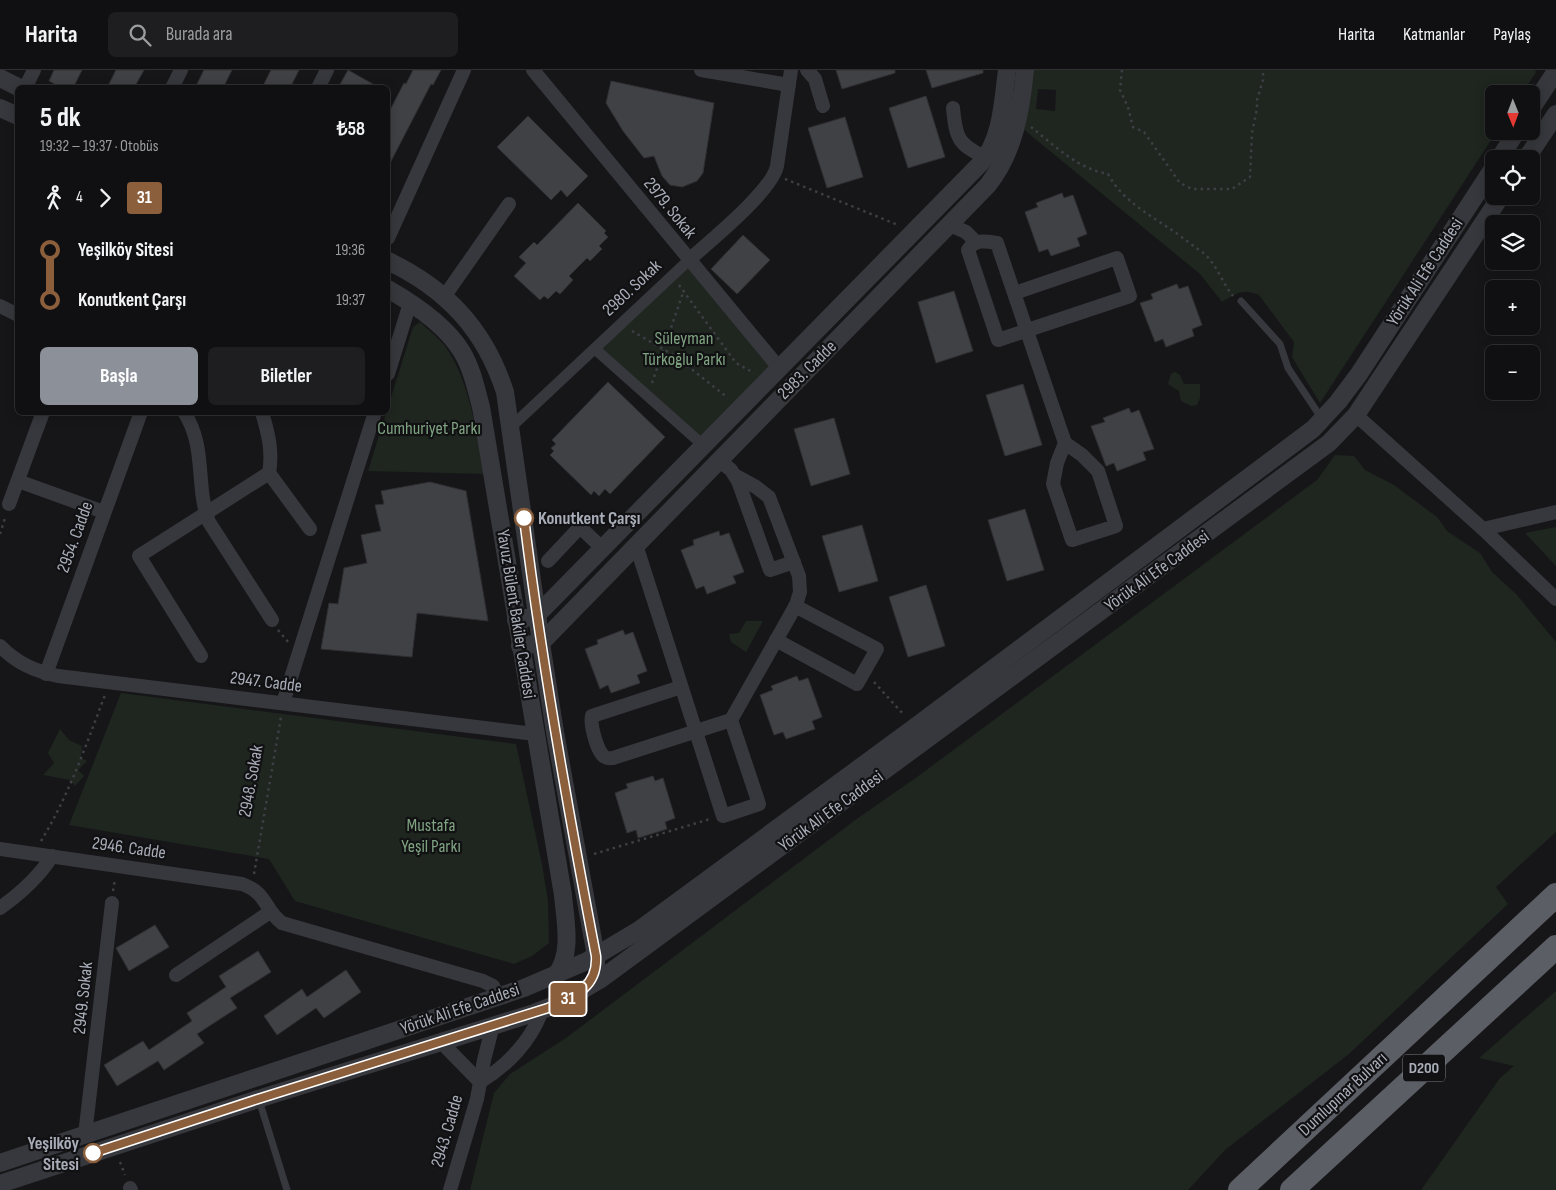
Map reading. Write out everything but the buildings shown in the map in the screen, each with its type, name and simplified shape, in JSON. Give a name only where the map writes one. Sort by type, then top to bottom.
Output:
[{"type":"highway","name":"Dumlupınar Bulvarı","points":[[1240,1190],[1556,895]]},
{"type":"highway","name":"Dumlupınar Bulvarı","points":[[1292,1190],[1556,947]]},
{"type":"street","points":[[26,85],[34,70]]},
{"type":"street","points":[[174,85],[181,70]]},
{"type":"street","points":[[320,85],[327,70]]},
{"type":"street","points":[[390,234],[464,70]]},
{"type":"street","name":"2979. Sokak","points":[[533,70],[689,260],[774,375]]},
{"type":"street","points":[[701,70],[789,85]]},
{"type":"street","points":[[775,174],[791,70]]},
{"type":"street","points":[[807,70],[816,79],[823,106]]},
{"type":"street","name":"2983. Cadde","points":[[996,150],[1006,70]]},
{"type":"street","name":"2983. Cadde","points":[[536,616],[996,150],[1019,113],[1025,70]]},
{"type":"street","points":[[1540,93],[1552,72]]},
{"type":"street","points":[[0,78],[15,86]]},
{"type":"street","points":[[0,108],[15,115]]},
{"type":"street","points":[[953,108],[955,126],[961,142],[967,148],[996,150]]},
{"type":"street","points":[[1532,150],[1556,114]]},
{"type":"street","name":"2983. Cadde","points":[[541,643],[950,225],[995,176],[1006,157],[996,150]]},
{"type":"street","name":"2980. Sokak","points":[[511,427],[763,191],[775,174]]},
{"type":"street","name":"Yörük Ali Efe Caddesi","points":[[0,1163],[500,997],[556,975],[596,956],[639,930],[1300,439],[1338,402],[1359,374],[1485,180]]},
{"type":"street","points":[[444,297],[509,204]]},
{"type":"street","name":"Yörük Ali Efe Caddesi","points":[[0,1184],[258,1099],[542,1010],[582,991],[622,965],[1318,452],[1339,434],[1356,414],[1495,205]]},
{"type":"street","points":[[950,225],[966,232],[976,242],[998,243],[1065,443],[1082,455],[1098,471],[1116,526],[1072,540],[1053,484],[1057,463],[1065,443]]},
{"type":"street","points":[[976,242],[968,249],[968,253],[998,340],[1130,296],[1117,258],[1015,293]]},
{"type":"street","name":"Yavuz Bülent Bakiler Caddesi","points":[[390,262],[413,275],[444,297],[470,324],[493,359],[505,392],[536,616],[596,956]]},
{"type":"street","name":"Yavuz Bülent Bakiler Caddesi","points":[[390,290],[433,320],[455,342],[467,361],[474,380],[486,431],[560,879],[565,917],[566,950],[564,962],[556,975]]},
{"type":"street","points":[[390,368],[410,303]]},
{"type":"street","points":[[0,306],[15,314]]},
{"type":"street","points":[[595,349],[736,476],[756,487],[768,497],[799,576],[800,589],[795,606],[731,720],[613,758],[605,757],[599,750],[591,722],[592,716],[681,687]]},
{"type":"street","points":[[1338,402],[1356,414],[1483,529],[1556,599]]},
{"type":"street","points":[[10,504],[42,415]]},
{"type":"street","name":"2954. Cadde","points":[[46,674],[140,415]]},
{"type":"street","points":[[185,415],[199,449],[206,513],[209,522],[272,620]]},
{"type":"street","points":[[263,415],[270,442],[269,473],[310,529]]},
{"type":"street","points":[[283,703],[374,415]]},
{"type":"street","points":[[200,656],[139,556],[269,473]]},
{"type":"street","points":[[736,476],[770,570],[794,562]]},
{"type":"street","points":[[18,481],[104,512]]},
{"type":"street","points":[[1483,529],[1556,512]]},
{"type":"street","points":[[548,561],[580,527],[603,549]]},
{"type":"street","points":[[636,545],[723,816],[758,804],[731,720]]},
{"type":"street","points":[[776,640],[858,684],[877,649],[795,606]]},
{"type":"street","points":[[516,620],[536,616]]},
{"type":"street","points":[[520,646],[541,643]]},
{"type":"street","name":"2947. Cadde","points":[[0,646],[24,666],[46,674],[535,734]]},
{"type":"street","points":[[535,734],[555,732]]},
{"type":"street","name":"2946. Cadde","points":[[0,849],[237,883],[251,888]]},
{"type":"street","points":[[0,908],[36,877],[52,856]]},
{"type":"street","points":[[251,888],[264,898],[270,912],[282,923],[493,986],[500,997],[493,1025]]},
{"type":"street","name":"2949. Sokak","points":[[85,1135],[112,903]]},
{"type":"street","points":[[176,975],[270,912]]},
{"type":"street","points":[[582,991],[588,986],[594,976],[596,956]]},
{"type":"street","name":"2943. Cadde","points":[[480,1082],[503,1066],[519,1049],[532,1032],[542,1010]]},
{"type":"street","name":"2943. Cadde","points":[[450,1190],[480,1082],[493,1025]]},
{"type":"street","name":"2943. Cadde","points":[[441,1042],[480,1082]]},
{"type":"lane","points":[[1241,301],[1280,344],[1288,368],[1322,419]]},
{"type":"lane","points":[[258,1099],[287,1190]]},
{"type":"path","points":[[1122,70],[1120,90],[1128,107],[1133,127],[1144,132],[1180,183],[1192,189],[1206,190],[1232,189],[1250,178],[1252,133],[1264,70]]},
{"type":"path","points":[[1019,113],[1031,127],[1076,162],[1097,172],[1108,174],[1117,189],[1146,214],[1165,225],[1193,248],[1203,253],[1215,267],[1233,296],[1241,301]]},
{"type":"path","points":[[775,174],[915,232]]},
{"type":"path","points":[[671,277],[684,290],[736,363],[774,375]]},
{"type":"path","points":[[648,396],[684,290]]},
{"type":"path","points":[[621,324],[664,349],[696,371],[740,409]]},
{"type":"path","points":[[0,534],[10,504]]},
{"type":"path","points":[[272,620],[283,638],[299,652]]},
{"type":"path","points":[[864,672],[915,726]]},
{"type":"path","points":[[34,853],[70,786],[110,682]]},
{"type":"path","name":"2948. Sokak","points":[[251,888],[283,703]]},
{"type":"path","points":[[578,859],[723,816]]},
{"type":"path","points":[[112,903],[116,865]]},
{"type":"path","points":[[114,1146],[131,1189]]},
{"type":"green space","points":[[1031,70],[1535,70],[1536,72],[1528,85],[1485,85],[1485,140],[1491,140],[1320,403],[1292,357],[1294,342],[1259,295],[1240,292],[1222,302],[1200,274],[1023,129]],"holes":[[[1038,89],[1056,90],[1055,111],[1036,109]]]},
{"type":"green space","name":"Süleyman Türkoğlu Parkı","points":[[689,260],[780,369],[704,446],[595,349]]},
{"type":"green space","name":"Cumhuriyet Parkı","points":[[420,322],[445,346],[454,360],[471,408],[485,474],[368,471],[386,415],[390,415],[390,401],[413,327]]},
{"type":"green space","points":[[1175,372],[1180,375],[1184,384],[1200,384],[1200,398],[1197,405],[1191,406],[1181,401],[1179,391],[1168,384],[1171,374]]},
{"type":"green space","points":[[1335,455],[1354,456],[1365,470],[1394,485],[1437,517],[1447,531],[1480,553],[1492,572],[1517,595],[1556,642],[1556,832],[1496,887],[1508,904],[1349,1054],[1225,1150],[1188,1190],[470,1190],[494,1093],[510,1074],[566,1038],[858,818],[917,777],[1317,480]]},
{"type":"green space","points":[[1556,527],[1556,566],[1525,533]]},
{"type":"green space","points":[[746,621],[763,621],[746,652],[731,642],[729,634],[739,633]]},
{"type":"green space","name":"Mustafa Yeşil Parkı","points":[[121,693],[516,744],[542,864],[548,901],[549,943],[532,956],[514,964],[295,901],[269,859],[69,825]]},
{"type":"green space","points":[[60,729],[69,740],[82,746],[81,758],[87,761],[78,770],[84,776],[75,786],[70,780],[43,775],[54,763],[48,753]]},
{"type":"green space","points":[[1556,991],[1556,1190],[1421,1190],[1500,1078],[1514,1066],[1479,1058]]},
{"type":"bus line","name":"31","points":[[93,1153],[548,1008],[577,994],[590,982],[594,976],[596,956],[555,732],[536,616],[524,518]]},
{"type":"place","name":"Konutkent Çarşı","points":[[524,518]]},
{"type":"place","name":"Yeşilköy Sitesi","points":[[93,1153]]}]
